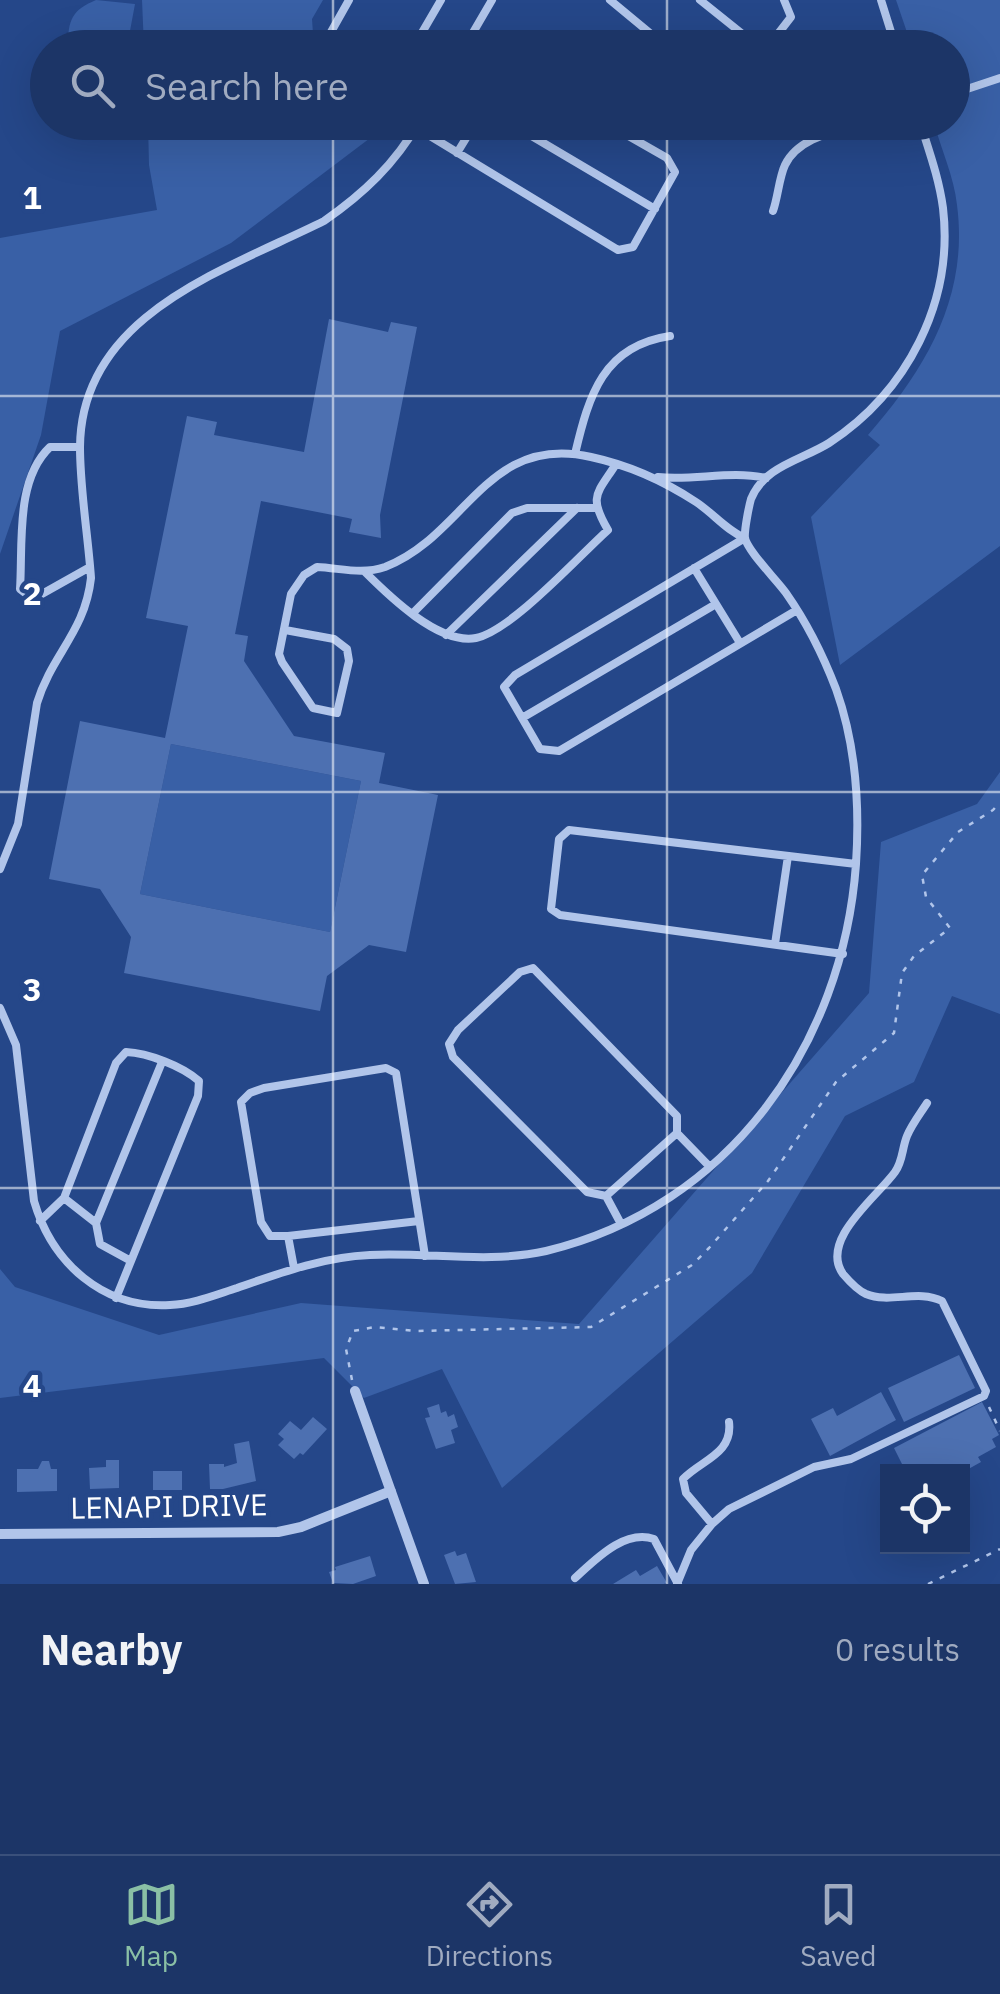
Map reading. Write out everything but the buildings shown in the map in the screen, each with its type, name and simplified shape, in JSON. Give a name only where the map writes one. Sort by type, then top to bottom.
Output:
[{"type":"street","points":[[355,1392],[424,1584]]},
{"type":"street","name":"LENAPI DRIVE","points":[[0,1534],[278,1532],[301,1527],[391,1491]]},
{"type":"lane","points":[[332,30],[349,0]]},
{"type":"lane","points":[[424,30],[441,0]]},
{"type":"lane","points":[[476,30],[492,0]]},
{"type":"lane","points":[[610,0],[646,30]]},
{"type":"lane","points":[[700,0],[739,30]]},
{"type":"lane","points":[[779,30],[790,17],[784,0]]},
{"type":"lane","points":[[881,0],[890,30]]},
{"type":"lane","points":[[970,88],[1000,78]]},
{"type":"lane","points":[[0,869],[18,824],[37,703],[52,665],[84,617],[89,599],[80,447],[89,396],[99,373],[127,333],[168,300],[348,205],[383,172],[407,140]]},
{"type":"lane","points":[[438,140],[618,250],[633,247],[676,172],[667,158],[636,140]]},
{"type":"lane","points":[[457,153],[465,140]]},
{"type":"lane","points":[[538,140],[654,209]]},
{"type":"lane","points":[[773,211],[784,167],[794,153],[812,140]]},
{"type":"lane","points":[[746,538],[750,501],[766,478],[819,449],[864,416],[903,371],[929,322],[942,272],[944,213],[926,140]]},
{"type":"lane","points":[[575,454],[593,394],[611,363],[635,344],[670,336]]},
{"type":"lane","points":[[80,447],[50,447],[36,460],[26,488],[20,589],[33,598],[90,567]]},
{"type":"lane","points":[[0,1008],[16,1045],[34,1201],[40,1221],[69,1266],[96,1288],[140,1304],[186,1304],[294,1268],[344,1257],[514,1256],[579,1241],[621,1224],[667,1198],[709,1166],[750,1126],[794,1068],[826,1004],[843,954],[853,900],[858,798],[848,729],[826,663],[797,610],[746,538],[693,499],[649,476],[575,454],[548,453],[511,465],[494,476],[422,544],[388,566],[365,572],[317,567],[304,575],[292,594],[279,654],[313,708],[337,713],[349,661],[347,649],[334,639],[286,630]]},
{"type":"lane","points":[[365,572],[390,598],[446,635],[472,639],[498,631],[608,530],[596,508],[597,494],[616,464]]},
{"type":"lane","points":[[649,476],[685,480],[750,474],[766,478]]},
{"type":"lane","points":[[413,613],[512,514],[527,508],[596,508]]},
{"type":"lane","points":[[446,635],[578,508]]},
{"type":"lane","points":[[746,538],[515,675],[504,688],[540,749],[558,750],[797,610]]},
{"type":"lane","points":[[694,568],[740,644]]},
{"type":"lane","points":[[522,718],[716,604]]},
{"type":"lane","points":[[843,954],[560,915],[551,909],[560,838],[569,830],[856,864]]},
{"type":"lane","points":[[775,944],[788,856]]},
{"type":"lane","points":[[621,1224],[606,1196],[587,1192],[453,1057],[449,1044],[458,1030],[520,972],[532,968],[650,1089],[676,1116],[677,1133],[709,1166]]},
{"type":"lane","points":[[40,1221],[64,1198],[116,1062],[126,1052],[162,1062],[199,1081],[198,1096],[116,1298]]},
{"type":"lane","points":[[131,1262],[100,1244],[96,1223],[162,1062]]},
{"type":"lane","points":[[418,1220],[270,1236],[261,1222],[241,1102],[250,1093],[264,1088],[386,1068],[396,1073],[425,1256]]},
{"type":"lane","points":[[677,1583],[691,1550],[712,1524],[744,1501],[814,1467],[850,1459],[984,1396],[986,1391],[942,1301],[930,1296],[882,1297],[865,1293],[846,1277],[837,1260],[842,1235],[898,1170],[908,1134],[927,1103]]},
{"type":"lane","points":[[606,1196],[677,1133]]},
{"type":"lane","points":[[64,1198],[96,1223]]},
{"type":"lane","points":[[288,1236],[294,1268]]},
{"type":"lane","points":[[712,1524],[686,1493],[683,1479],[726,1446],[729,1422]]},
{"type":"lane","points":[[575,1578],[602,1554],[640,1536],[654,1539],[677,1583]]},
{"type":"path","points":[[984,1396],[1000,1431]]},
{"type":"path","points":[[928,1584],[1000,1550]]},
{"type":"shaded area","points":[[96,0],[135,4],[130,30],[69,30],[81,8]]},
{"type":"shaded area","points":[[142,0],[323,0],[312,19],[313,30],[143,30]]},
{"type":"shaded area","points":[[896,0],[1000,0],[1000,546],[840,665],[811,517],[880,445],[868,435],[908,384],[939,329],[956,270],[959,238],[955,195],[939,140],[970,140],[970,30],[906,30]]},
{"type":"shaded area","points":[[148,140],[367,140],[231,243],[60,331],[41,435],[0,554],[0,238],[157,210]]},
{"type":"shaded area","points":[[171,744],[361,781],[330,932],[140,894]]},
{"type":"shaded area","points":[[1000,772],[1000,1014],[952,996],[914,1082],[845,1116],[752,1273],[502,1488],[442,1369],[364,1398],[324,1358],[0,1398],[0,1269],[15,1287],[159,1335],[301,1303],[579,1324],[869,993],[881,842],[977,804]]}]
